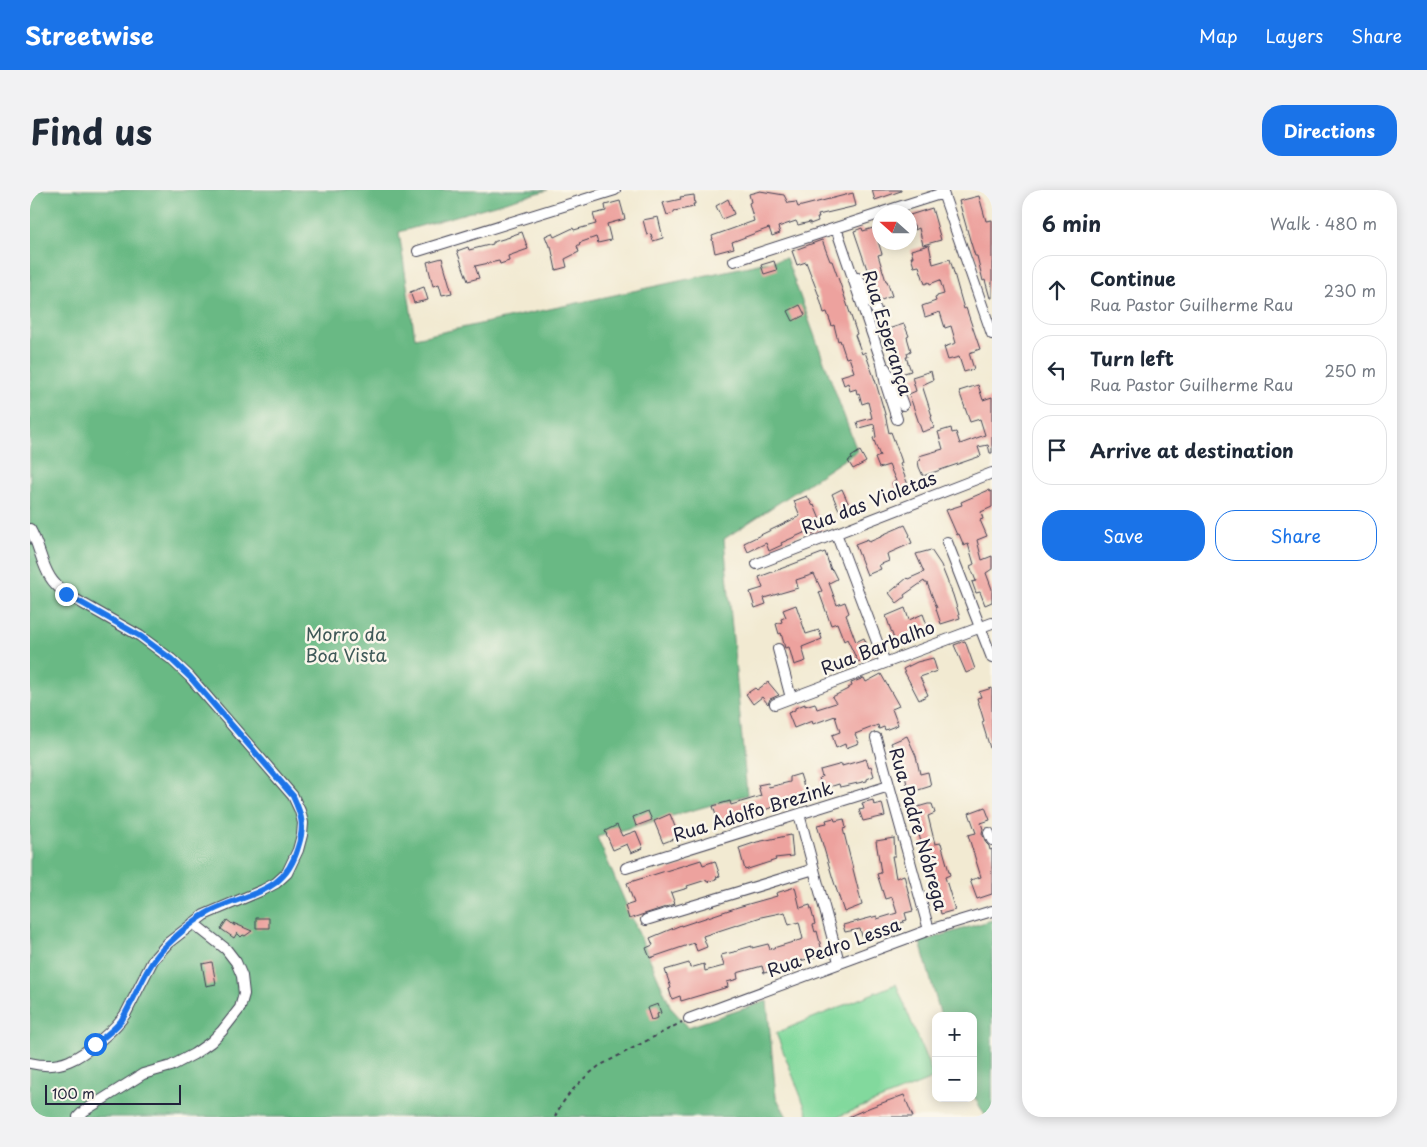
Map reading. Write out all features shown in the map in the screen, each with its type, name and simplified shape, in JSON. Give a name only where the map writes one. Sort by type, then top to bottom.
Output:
[{"type":"street","points":[[418,251],[615,190]]},
{"type":"street","points":[[906,205],[943,193],[992,334]]},
{"type":"street","points":[[734,261],[872,216]]},
{"type":"street","name":"Rua Esperança","points":[[836,228],[882,363],[886,385],[897,419]]},
{"type":"street","points":[[846,257],[876,310]]},
{"type":"street","points":[[882,363],[897,389],[903,405]]},
{"type":"street","name":"Rua das Violetas","points":[[758,564],[992,473]]},
{"type":"street","points":[[30,529],[38,544],[48,575],[58,587],[66,594],[140,636],[171,659],[190,677],[293,796],[303,823],[298,850],[287,873],[276,883],[264,890],[213,910],[168,943],[153,960],[126,1013],[112,1030],[70,1061],[47,1066],[30,1064]]},
{"type":"street","points":[[836,533],[885,663]]},
{"type":"street","points":[[947,542],[992,658]]},
{"type":"street","name":"Rua Barbalho","points":[[775,704],[992,623]]},
{"type":"street","points":[[778,649],[791,698]]},
{"type":"street","name":"Rua Padre Nóbrega","points":[[876,738],[929,930]]},
{"type":"street","name":"Rua Adolfo Brezink","points":[[626,868],[890,786]]},
{"type":"street","points":[[799,814],[840,962]]},
{"type":"street","points":[[646,920],[814,869]]},
{"type":"street","name":"Rua Pedro Lessa","points":[[689,1019],[929,930],[992,911]]},
{"type":"street","points":[[78,1117],[84,1111],[142,1074],[171,1066],[194,1054],[211,1042],[222,1031],[240,1008],[244,994],[242,976],[236,962],[226,949],[193,923]]},
{"type":"path","points":[[555,1117],[565,1100],[599,1066],[689,1019]]},
{"type":"green space","name":"Morro da Boa Vista","points":[[30,190],[548,190],[399,232],[415,338],[786,258],[857,451],[724,539],[747,795],[597,837],[671,1008],[688,1027],[767,1001],[776,1097],[787,1117],[30,1117]]},
{"type":"green space","points":[[992,920],[992,1117],[986,1117],[977,1102],[977,1012],[940,1012],[920,942]]},
{"type":"green space","points":[[896,984],[932,1073],[932,1079],[837,1117],[809,1117],[776,1033]]},
{"type":"building","points":[[872,190],[901,190],[901,191],[875,200]]},
{"type":"building","points":[[760,191],[784,195],[788,203],[796,202],[798,207],[853,193],[856,206],[818,215],[818,221],[810,224],[810,222],[798,225],[796,221],[778,227],[780,233],[772,236],[769,228],[732,242],[734,248],[715,253],[712,236],[754,221],[749,203],[751,202],[749,194]]},
{"type":"building","points":[[694,195],[694,207],[674,211],[674,213],[667,215],[663,203],[681,199],[680,197]]},
{"type":"building","points":[[979,196],[986,221],[992,220],[992,298],[990,298],[985,280],[983,281],[959,201]]},
{"type":"building","points":[[728,199],[734,214],[722,219],[716,206]]},
{"type":"building","points":[[620,201],[625,219],[607,224],[611,240],[598,243],[596,237],[579,243],[577,246],[579,252],[565,259],[567,267],[556,270],[551,246],[549,246],[545,236],[552,233],[554,237],[573,228],[574,230],[596,224],[593,214],[606,211],[605,205]]},
{"type":"building","points":[[932,208],[941,240],[923,245],[919,228],[917,229],[917,213]]},
{"type":"building","points":[[658,217],[663,238],[653,241],[651,234],[647,235],[643,220]]},
{"type":"building","points":[[862,228],[863,231],[872,228],[872,250],[881,250],[882,254],[878,255],[892,296],[879,301],[872,290],[872,284],[854,231]]},
{"type":"building","points":[[522,232],[528,249],[508,256],[509,261],[500,264],[499,261],[475,266],[479,278],[468,281],[457,251],[468,247],[469,250],[493,244],[493,242]]},
{"type":"building","points":[[822,240],[842,289],[862,354],[865,352],[876,383],[889,433],[891,432],[901,459],[902,463],[900,464],[910,490],[897,495],[892,483],[896,481],[889,465],[879,468],[875,458],[880,456],[873,438],[876,437],[874,424],[859,428],[857,422],[872,418],[868,402],[862,404],[856,389],[850,391],[848,383],[844,385],[841,376],[854,372],[849,357],[846,358],[840,340],[838,341],[834,325],[832,326],[827,312],[824,313],[806,262],[797,265],[792,251]]},
{"type":"building","points":[[929,245],[933,264],[950,259],[964,309],[966,308],[980,349],[969,353],[974,369],[964,372],[959,357],[948,360],[944,347],[956,343],[951,326],[945,328],[940,312],[925,317],[922,306],[936,301],[935,298],[937,296],[944,294],[940,280],[925,284],[919,266],[914,267],[911,250],[917,250],[917,248]]},
{"type":"building","points":[[442,258],[452,293],[442,295],[439,284],[433,286],[427,262]]},
{"type":"building","points":[[774,261],[777,270],[764,274],[761,265]]},
{"type":"building","points":[[424,287],[428,300],[414,303],[410,292]]},
{"type":"building","points":[[800,305],[805,315],[793,321],[788,311]]},
{"type":"building","points":[[904,324],[909,336],[907,337],[911,351],[907,353],[908,357],[906,357],[911,371],[901,374],[895,345],[888,329]]},
{"type":"building","points":[[931,371],[933,380],[922,385],[934,428],[922,432],[909,394],[916,391],[912,377]]},
{"type":"building","points":[[978,385],[983,400],[992,397],[992,453],[990,453],[988,445],[978,447],[981,456],[923,476],[919,467],[918,461],[921,460],[919,456],[943,449],[938,432],[951,428],[952,433],[956,432],[960,444],[985,435],[980,419],[970,422],[959,391]]},
{"type":"building","points":[[860,451],[866,462],[853,469],[848,461]]},
{"type":"building","points":[[842,489],[850,507],[840,512],[832,494]]},
{"type":"building","points":[[989,490],[990,492],[992,491],[992,507],[981,512],[983,519],[980,520],[987,536],[977,540],[982,560],[992,556],[992,569],[986,573],[992,589],[992,602],[985,605],[980,592],[976,593],[972,582],[976,581],[970,566],[974,564],[968,544],[964,546],[946,510],[962,505],[961,502]]},
{"type":"building","points":[[807,496],[814,505],[824,529],[812,534],[811,532],[807,534],[806,532],[781,543],[782,545],[769,551],[766,543],[748,552],[744,543],[800,516],[794,501]]},
{"type":"building","points":[[905,525],[912,543],[887,554],[889,561],[879,565],[881,569],[867,575],[855,544],[868,539],[869,542]]},
{"type":"building","points":[[931,550],[941,565],[960,618],[941,624],[937,608],[927,583],[924,581],[904,595],[905,597],[897,603],[889,593],[907,578],[924,572],[916,554]]},
{"type":"building","points":[[825,552],[831,570],[837,579],[829,583],[837,605],[845,602],[849,613],[846,615],[856,642],[864,638],[872,656],[858,662],[847,639],[844,641],[837,623],[831,625],[819,592],[822,591],[814,574],[796,580],[798,588],[764,598],[766,604],[755,608],[750,592],[763,588],[759,577]]},
{"type":"building","points":[[796,605],[806,634],[819,630],[822,639],[802,647],[806,661],[794,665],[789,647],[785,648],[781,633],[779,634],[776,624],[782,622],[781,619],[786,617],[783,610]]},
{"type":"building","points":[[905,608],[909,620],[923,614],[929,630],[895,642],[886,616]]},
{"type":"building","points":[[965,641],[975,669],[966,673],[954,645]]},
{"type":"building","points":[[933,658],[937,671],[920,677],[928,695],[919,700],[903,669],[917,662]]},
{"type":"building","points":[[881,674],[899,706],[892,709],[898,725],[885,730],[884,727],[879,729],[878,725],[855,734],[859,743],[846,748],[845,744],[836,748],[832,735],[840,732],[835,716],[813,724],[812,721],[794,728],[788,713],[795,710],[795,708],[815,703],[817,709],[836,703],[832,697],[848,689],[852,686],[851,683],[864,678],[866,682]]},
{"type":"building","points":[[768,682],[779,695],[770,699],[768,704],[762,697],[753,704],[746,694],[755,688],[757,690]]},
{"type":"building","points":[[992,688],[992,748],[990,748],[977,698],[981,697],[979,692]]},
{"type":"building","points":[[907,736],[916,756],[920,774],[928,772],[931,786],[909,793],[899,750],[895,752],[891,743]]},
{"type":"building","points":[[866,759],[869,767],[871,766],[874,776],[867,779],[867,781],[840,787],[839,784],[823,789],[819,778],[822,777],[820,770]]},
{"type":"building","points":[[800,774],[807,796],[758,812],[759,814],[747,818],[746,813],[732,817],[733,820],[719,825],[713,806],[730,801],[731,805],[761,796],[758,785],[768,783],[769,787],[790,782],[790,777]]},
{"type":"building","points":[[873,800],[874,805],[882,803],[885,816],[863,821],[859,810],[864,809],[862,803]]},
{"type":"building","points":[[932,804],[935,813],[928,816],[935,844],[941,843],[950,875],[945,877],[955,910],[941,914],[934,881],[917,827],[919,826],[914,808]]},
{"type":"building","points":[[985,807],[990,820],[981,823],[986,843],[990,850],[992,849],[992,894],[977,899],[970,880],[981,877],[968,835],[976,833],[969,813]]},
{"type":"building","points":[[648,811],[652,820],[636,826],[633,817]]},
{"type":"building","points":[[670,814],[679,837],[663,843],[654,821]]},
{"type":"building","points":[[834,818],[835,821],[844,819],[846,828],[843,829],[862,905],[844,912],[817,825],[827,823],[826,820]]},
{"type":"building","points":[[617,825],[622,836],[636,831],[643,848],[631,853],[627,844],[613,850],[605,831]]},
{"type":"building","points":[[791,835],[793,856],[775,858],[776,860],[745,870],[739,848]]},
{"type":"building","points":[[894,838],[895,856],[892,856],[896,878],[904,875],[913,911],[905,913],[907,920],[904,922],[880,929],[881,934],[863,939],[860,929],[845,932],[843,925],[877,916],[877,919],[897,913],[892,897],[885,899],[877,874],[881,873],[876,841]]},
{"type":"building","points":[[701,860],[703,865],[715,861],[720,876],[716,877],[717,879],[707,882],[706,880],[671,893],[675,904],[629,919],[625,906],[634,903],[627,883]]},
{"type":"building","points":[[795,887],[800,908],[810,905],[815,924],[813,925],[815,932],[817,931],[823,955],[792,963],[794,971],[786,974],[784,968],[764,973],[762,966],[737,973],[738,979],[727,982],[728,987],[681,1001],[680,996],[672,999],[669,989],[671,988],[665,970],[689,963],[690,968],[704,964],[705,971],[724,966],[721,955],[752,946],[752,948],[768,944],[770,949],[803,939],[799,922],[789,925],[785,912],[761,917],[703,936],[707,947],[697,951],[694,943],[650,958],[646,948],[653,945],[650,938],[681,925],[777,896],[776,893]]},
{"type":"building","points":[[256,918],[269,918],[269,928],[256,928]]},
{"type":"building","points":[[227,920],[235,926],[233,923],[252,931],[241,937],[237,933],[234,938],[221,929]]},
{"type":"building","points":[[212,962],[216,984],[206,986],[202,964]]},
{"type":"building","points":[[658,1004],[661,1013],[657,1014],[658,1018],[651,1020],[647,1008]]},
{"type":"building","points":[[904,1095],[913,1117],[848,1117],[871,1107]]},
{"type":"route","points":[[66,594],[140,636],[171,659],[190,677],[293,796],[303,823],[298,850],[287,873],[276,883],[264,890],[204,915],[168,943],[153,960],[121,1020],[95,1044]]}]
